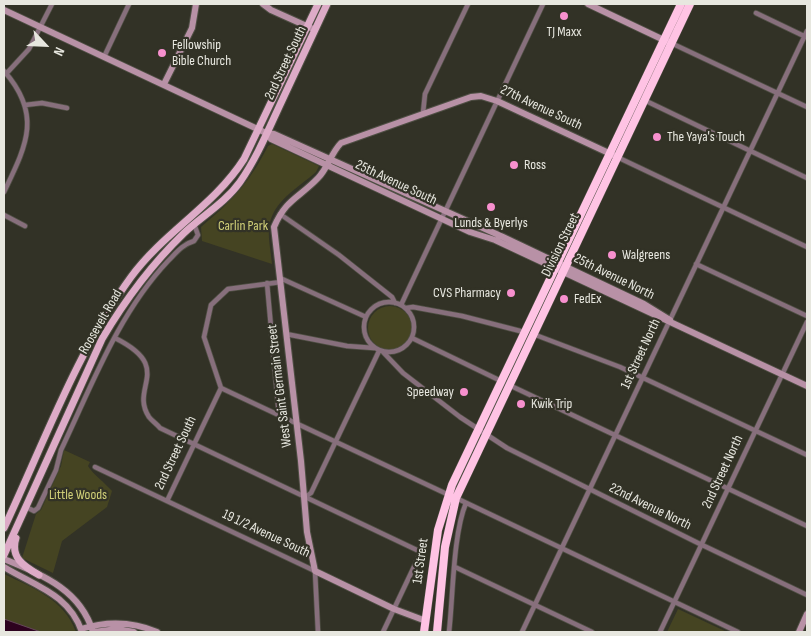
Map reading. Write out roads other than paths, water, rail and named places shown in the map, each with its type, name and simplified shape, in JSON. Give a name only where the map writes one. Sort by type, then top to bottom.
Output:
[{"type":"highway","name":"Division Street","points":[[613,155],[644,100],[681,4]]},
{"type":"highway","name":"Division Street","points":[[452,497],[485,435],[524,332],[559,268],[668,41],[690,4]]},
{"type":"highway","name":"Division Street","points":[[452,497],[478,430],[533,334],[559,268]]},
{"type":"highway","name":"1st Street","points":[[424,632],[435,544],[452,497]]},
{"type":"highway","name":"1st Street","points":[[437,631],[452,497]]},
{"type":"main road","name":"2nd Street South","points":[[258,130],[318,4]]},
{"type":"main road","name":"2nd Street South","points":[[266,133],[327,4]]},
{"type":"main road","name":"Roosevelt Road","points":[[4,528],[94,335],[112,304],[132,275],[154,249],[218,195],[234,176],[258,130]]},
{"type":"main road","name":"Roosevelt Road","points":[[4,555],[102,339],[119,311],[138,282],[161,256],[194,224],[226,198],[239,183],[266,133]]},
{"type":"main road","points":[[22,516],[14,551],[23,564],[39,575]]},
{"type":"street","points":[[4,192],[26,143],[28,128],[25,105],[21,94],[5,73],[29,49],[52,4]]},
{"type":"street","points":[[104,57],[129,4]]},
{"type":"street","points":[[164,84],[192,28],[196,4]]},
{"type":"street","points":[[263,4],[270,10],[315,30]]},
{"type":"street","points":[[329,161],[342,143],[423,113],[425,94],[468,4]]},
{"type":"street","points":[[401,305],[543,4]]},
{"type":"street","points":[[588,4],[807,107]]},
{"type":"street","name":"25th Avenue South","points":[[4,10],[266,133],[271,139],[329,161],[443,215],[519,248]]},
{"type":"street","points":[[756,13],[806,37]]},
{"type":"street","name":"1st Street North","points":[[522,632],[806,37],[807,31]]},
{"type":"street","name":"27th Avenue South","points":[[423,113],[476,96],[497,101],[613,155]]},
{"type":"street","points":[[644,100],[807,178]]},
{"type":"street","points":[[25,105],[42,103],[67,108]]},
{"type":"street","points":[[613,155],[807,247]]},
{"type":"street","name":"West Saint Germain Street","points":[[318,632],[315,571],[307,532],[305,497],[274,227],[289,201],[319,178],[329,161]]},
{"type":"street","points":[[280,214],[339,254],[392,297],[395,303]]},
{"type":"street","points":[[4,215],[25,226]]},
{"type":"street","points":[[26,507],[34,511],[38,508],[56,470],[61,450],[114,338],[133,305],[156,274],[186,243],[194,241],[198,235],[194,224]]},
{"type":"street","name":"25th Avenue North","points":[[519,248],[559,268],[649,307],[670,320],[807,386]]},
{"type":"street","points":[[696,264],[807,316]]},
{"type":"street","points":[[366,317],[280,280],[228,289],[211,305],[204,337],[220,388],[738,632]]},
{"type":"street","name":"West Saint Germain Street","points":[[268,283],[279,416]]},
{"type":"street","points":[[286,334],[367,349],[379,350],[400,350],[412,338],[414,322],[406,308],[401,305],[395,303],[378,304],[366,317],[364,334],[379,350]]},
{"type":"street","points":[[406,308],[413,306],[524,332]]},
{"type":"street","name":"2nd Street North","points":[[660,632],[807,322]]},
{"type":"street","points":[[533,334],[576,348],[807,456]]},
{"type":"street","points":[[114,338],[134,348],[146,362],[147,380],[144,399],[148,416],[160,428],[421,552],[383,632]]},
{"type":"street","points":[[412,338],[807,526]]},
{"type":"street","points":[[305,497],[311,493],[379,350]]},
{"type":"street","name":"22nd Avenue North","points":[[379,350],[403,373],[485,435],[589,490],[807,595]]},
{"type":"street","name":"2nd Street South","points":[[167,501],[220,388]]},
{"type":"street","name":"19 1/2 Avenue South","points":[[95,467],[394,609],[426,621]]},
{"type":"street","points":[[437,631],[449,632],[455,567],[462,514],[466,503]]},
{"type":"street","points":[[4,559],[60,585],[82,608],[92,630]]},
{"type":"street","points":[[4,567],[59,597],[73,615],[81,630],[134,632]]},
{"type":"street","points":[[455,567],[592,632]]},
{"type":"street","points":[[798,632],[807,614]]},
{"type":"street","points":[[92,630],[125,623],[157,632]]},
{"type":"place","name":"TJ Maxx","points":[[564,16]]},
{"type":"place","name":"Fellowship Bible Church","points":[[162,53]]},
{"type":"place","name":"The Yaya's Touch","points":[[657,137]]},
{"type":"place","name":"Ross","points":[[514,165]]},
{"type":"place","name":"Lunds & Byerlys","points":[[491,207]]},
{"type":"place","name":"Walgreens","points":[[612,255]]},
{"type":"place","name":"CVS Pharmacy","points":[[511,293]]},
{"type":"place","name":"FedEx","points":[[564,299]]},
{"type":"place","name":"Speedway","points":[[464,392]]},
{"type":"place","name":"Kwik Trip","points":[[521,404]]},
{"type":"park label","name":"Carlin Park","points":[[243,226]]},
{"type":"park label","name":"Little Woods","points":[[78,495]]}]
